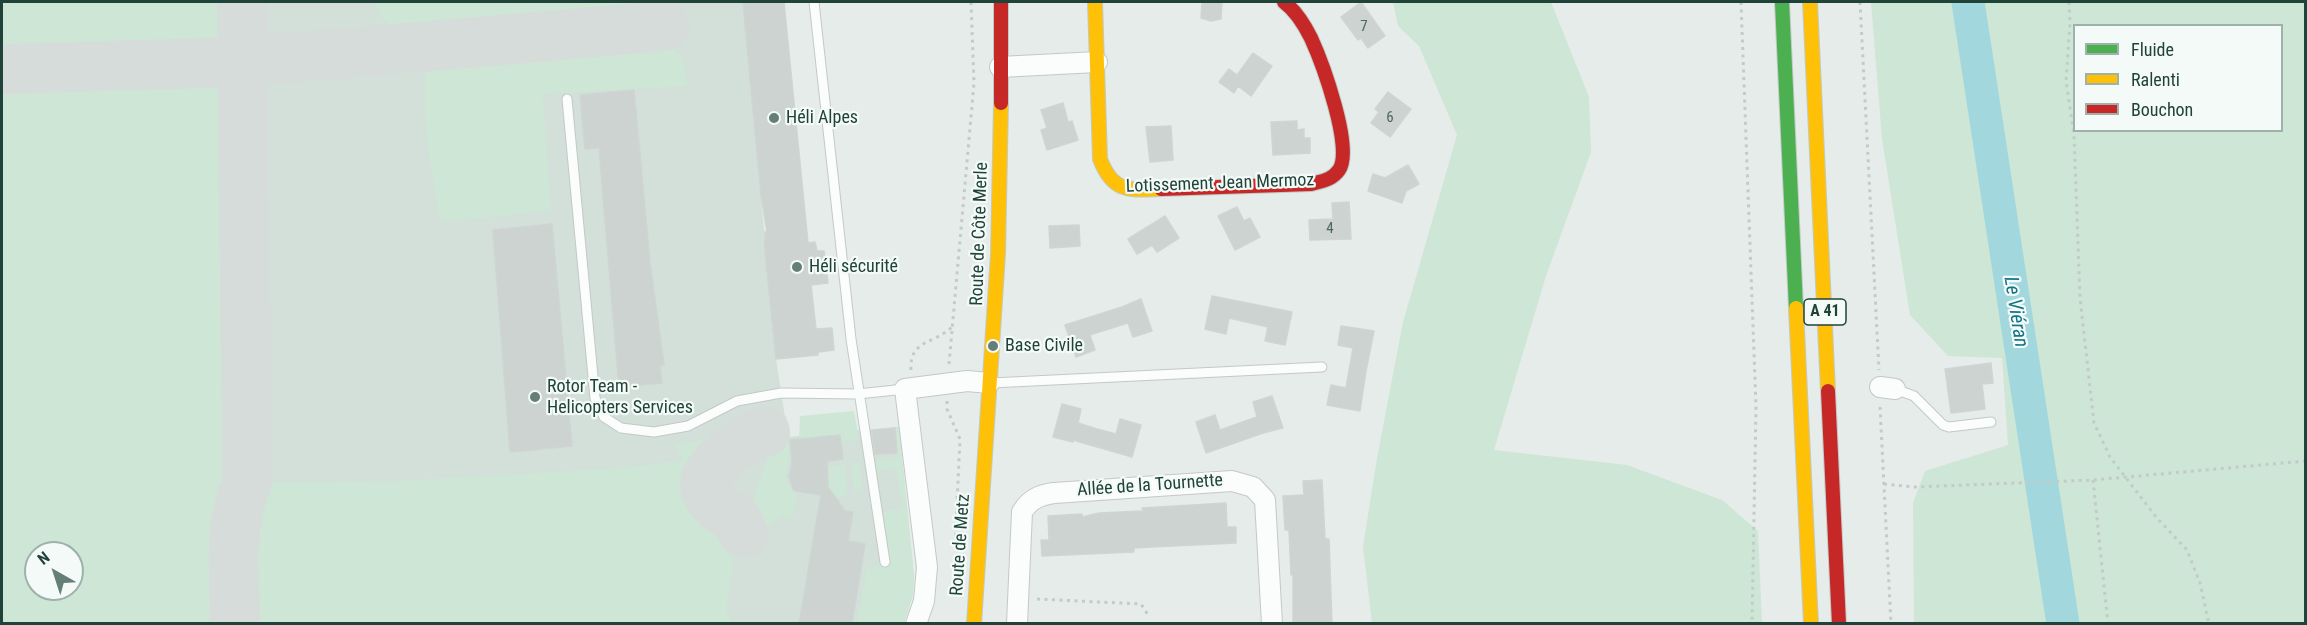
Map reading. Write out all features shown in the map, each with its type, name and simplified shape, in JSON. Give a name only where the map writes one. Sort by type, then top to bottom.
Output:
[{"type":"main road","name":"Route de Côte Merle","points":[[983,468],[998,254],[1001,2]]},
{"type":"main road","name":"Lotissement Jean Mermoz","points":[[1095,2],[1100,159],[1107,176],[1117,187],[1133,190],[1299,184],[1328,180],[1340,169],[1344,154],[1342,127],[1311,38],[1291,7],[1284,2]]},
{"type":"main road","name":"A 41","points":[[1782,2],[1811,624]]},
{"type":"main road","name":"A 41","points":[[1810,2],[1839,624]]},
{"type":"main road","name":"Route de Metz","points":[[974,624],[983,468]]},
{"type":"street","points":[[1000,68],[1097,62]]},
{"type":"street","points":[[916,624],[924,601],[927,567],[909,389],[967,381],[989,383]]},
{"type":"street","name":"Allée de la Tournette","points":[[1017,624],[1023,512],[1027,504],[1035,498],[1054,493],[1232,481],[1252,487],[1265,500],[1272,624]]},
{"type":"lane","points":[[814,2],[858,394],[885,562]]},
{"type":"lane","points":[[567,99],[595,398],[604,417],[621,428],[654,432],[688,426],[737,401],[782,393],[858,394],[909,389]]},
{"type":"lane","points":[[989,383],[1322,368]]},
{"type":"lane","points":[[1887,388],[1914,396],[1949,427],[1991,422]]},
{"type":"path","points":[[954,551],[960,439],[947,409],[950,340],[974,83],[971,2]]},
{"type":"path","points":[[1741,2],[1756,407],[1752,624]]},
{"type":"path","points":[[1860,2],[1887,388],[1884,484],[1891,624]]},
{"type":"path","points":[[2069,2],[2066,81],[2073,128]]},
{"type":"path","points":[[2074,132],[2080,298],[2094,423],[2110,457],[2156,517],[2187,550],[2200,583],[2209,624]]},
{"type":"path","points":[[909,389],[910,357],[913,352],[942,336],[953,326]]},
{"type":"path","points":[[1884,484],[1915,487],[2093,480],[2306,461]]},
{"type":"path","points":[[2093,480],[2108,624]]},
{"type":"path","points":[[1018,598],[1141,604],[1148,615]]},
{"type":"shaded area","points":[[2,2],[743,2],[776,359],[788,437],[899,427],[914,576],[913,595],[904,623],[2,623]]},
{"type":"green space","points":[[2,2],[222,2],[227,262],[238,483],[226,535],[226,623],[2,623]]},
{"type":"green space","points":[[376,2],[669,2],[646,15],[409,37],[388,24],[380,14]]},
{"type":"green space","points":[[1393,2],[1551,2],[1589,97],[1591,152],[1546,276],[1494,450],[1627,465],[1722,500],[1758,531],[1762,623],[1372,623],[1363,547],[1377,458],[1403,322],[1457,135],[1419,46],[1398,26]]},
{"type":"green space","points":[[1871,2],[2305,2],[2305,623],[1914,623],[1913,503],[1925,471],[2008,445],[2002,358],[1948,356],[1910,315],[1882,139]]},
{"type":"green space","points":[[661,43],[679,54],[684,64],[688,86],[543,94],[551,211],[441,222],[428,145],[425,106],[426,66]]},
{"type":"green space","points":[[854,411],[859,439],[841,443],[840,435],[799,439],[800,416]]},
{"type":"green space","points":[[786,415],[790,460],[786,479],[797,494],[793,515],[785,519],[784,516],[769,523],[770,526],[748,530],[746,525],[778,422]]},
{"type":"green space","points":[[751,419],[738,436],[702,463],[695,483],[702,504],[724,521],[737,535],[726,610],[733,623],[246,623],[245,528],[249,508],[259,482],[398,481],[623,468],[682,460],[675,444],[714,436]]},
{"type":"green space","points":[[899,427],[914,576],[913,595],[904,623],[856,624],[867,567],[890,564],[883,512],[903,508],[896,468],[877,471],[876,460],[898,458],[895,428]]},
{"type":"green space","points":[[749,448],[752,455],[746,467],[734,464],[721,484],[734,493],[734,497],[724,496],[717,485],[723,467],[732,457]]},
{"type":"green space","points":[[860,461],[863,490],[854,491],[851,463]]},
{"type":"green space","points":[[845,464],[848,494],[836,498],[827,485],[829,474],[827,467]]},
{"type":"building","points":[[743,2],[784,2],[808,243],[815,242],[817,251],[824,251],[828,283],[811,285],[816,329],[832,328],[834,350],[818,352],[818,355],[776,359],[765,250],[765,232],[767,232],[761,195]]},
{"type":"building","points":[[1202,2],[1222,2],[1221,19],[1211,21],[1201,18]]},
{"type":"building","points":[[1361,2],[1385,36],[1368,48],[1361,38],[1358,40],[1341,17]]},
{"type":"building","points":[[1253,53],[1272,66],[1251,96],[1238,86],[1234,93],[1219,82],[1229,69],[1237,75]]},
{"type":"building","points":[[634,90],[650,263],[664,365],[660,366],[662,383],[619,387],[599,148],[585,149],[580,95]]},
{"type":"building","points":[[1388,92],[1411,109],[1390,137],[1371,123],[1379,112],[1375,109]]},
{"type":"building","points":[[1063,103],[1068,122],[1072,121],[1078,140],[1047,150],[1041,130],[1047,128],[1041,110]]},
{"type":"building","points":[[1297,121],[1297,130],[1304,129],[1304,138],[1310,138],[1310,153],[1273,155],[1271,122]]},
{"type":"building","points":[[1171,126],[1173,160],[1150,162],[1146,127]]},
{"type":"building","points":[[1408,165],[1419,184],[1406,191],[1402,203],[1368,191],[1373,174],[1385,178]]},
{"type":"building","points":[[1349,202],[1351,239],[1310,240],[1309,220],[1333,219],[1332,203]]},
{"type":"building","points":[[1237,207],[1244,221],[1250,218],[1260,237],[1235,250],[1218,216]]},
{"type":"building","points":[[1165,216],[1179,238],[1157,252],[1152,245],[1137,254],[1128,239]]},
{"type":"building","points":[[552,224],[572,446],[510,452],[493,230]]},
{"type":"building","points":[[1079,225],[1080,246],[1050,248],[1049,226]]},
{"type":"building","points":[[1212,296],[1292,312],[1285,345],[1265,341],[1268,327],[1229,318],[1226,334],[1205,329]]},
{"type":"building","points":[[1141,299],[1152,331],[1133,337],[1128,323],[1090,335],[1095,350],[1076,357],[1065,325]]},
{"type":"building","points":[[1341,326],[1374,331],[1360,411],[1327,405],[1331,385],[1346,388],[1353,348],[1338,345]]},
{"type":"building","points":[[1991,363],[1993,383],[1982,384],[1985,409],[1951,413],[1945,369]]},
{"type":"building","points":[[1272,396],[1283,428],[1206,453],[1196,422],[1215,415],[1220,430],[1257,417],[1253,402]]},
{"type":"building","points":[[1062,404],[1081,409],[1078,423],[1097,429],[1116,434],[1120,419],[1141,425],[1132,457],[1073,440],[1073,442],[1053,437]]},
{"type":"building","points":[[895,428],[897,453],[875,454],[872,430]]},
{"type":"building","points":[[840,435],[843,459],[827,461],[828,487],[845,511],[853,512],[848,541],[865,544],[852,624],[799,624],[821,495],[793,489],[789,476],[792,464],[790,440]]},
{"type":"building","points":[[1322,480],[1325,539],[1329,539],[1332,624],[1293,624],[1293,575],[1291,575],[1289,530],[1285,530],[1283,496],[1304,495],[1303,481]]},
{"type":"building","points":[[1226,503],[1227,527],[1236,527],[1236,543],[1134,548],[1134,552],[1042,556],[1041,540],[1049,540],[1048,516],[1082,514],[1082,517],[1099,513],[1143,511],[1142,508]]},
{"type":"waterway","name":"Le Viéran","points":[[1968,2],[2063,624]]},
{"type":"taxiway","points":[[235,624],[235,534],[237,516],[247,483],[242,2]]},
{"type":"taxiway","points":[[2,69],[243,62],[665,26]]},
{"type":"taxiway","points":[[743,533],[734,517],[722,510],[709,496],[706,490],[706,478],[715,465],[737,446],[765,432]]},
{"type":"traffic: fast","points":[[1782,2],[1796,308]]},
{"type":"traffic: slow","points":[[1095,2],[1100,159],[1111,178],[1123,187],[1140,190],[1161,189]]},
{"type":"traffic: slow","points":[[1810,2],[1828,391]]},
{"type":"traffic: slow","points":[[974,624],[998,254],[1001,103]]},
{"type":"traffic: slow","points":[[1796,308],[1811,624]]},
{"type":"traffic: jam","points":[[1001,2],[1001,103]]},
{"type":"traffic: jam","points":[[1161,189],[1311,184],[1330,178],[1339,170],[1343,159],[1340,125],[1329,85],[1309,33],[1296,14],[1284,2]]},
{"type":"traffic: jam","points":[[1828,391],[1839,624]]},
{"type":"place","name":"Héli Alpes","points":[[774,118]]},
{"type":"place","name":"Héli sécurité","points":[[797,267]]},
{"type":"place","name":"Base Civile","points":[[993,346]]},
{"type":"place","name":"Rotor Team - Helicopters Services","points":[[535,397]]}]
